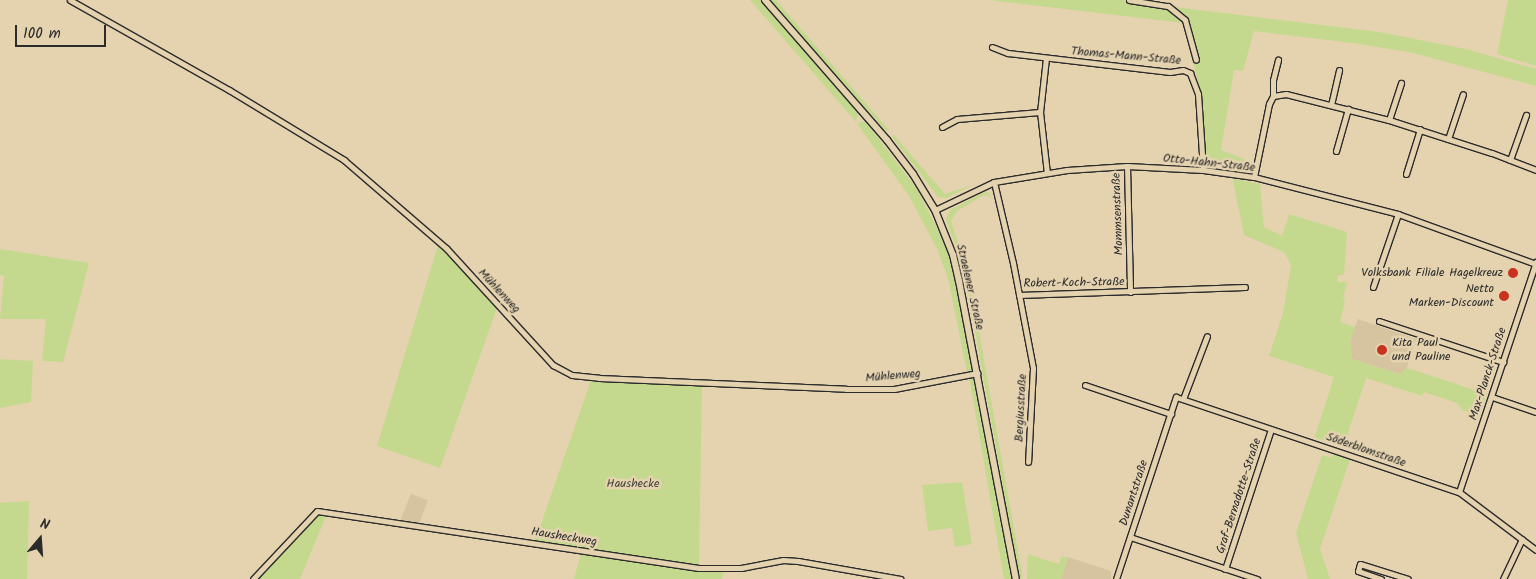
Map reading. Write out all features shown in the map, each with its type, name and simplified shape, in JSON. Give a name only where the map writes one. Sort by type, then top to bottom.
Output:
[{"type":"street","name":"Mühlenweg","points":[[70,0],[229,90],[344,160],[446,248],[554,365],[572,375],[609,379],[894,389],[977,373]]},
{"type":"street","name":"Straelener Straße","points":[[765,0],[887,140],[913,174],[935,210],[953,255],[1016,579]]},
{"type":"street","points":[[1129,0],[1168,6],[1185,20],[1196,60]]},
{"type":"street","name":"Thomas-Mann-Straße","points":[[992,47],[1008,53],[1046,58],[1170,72],[1183,70],[1190,73],[1198,94],[1203,170]]},
{"type":"street","points":[[1046,58],[1040,112],[1047,173]]},
{"type":"street","points":[[1254,177],[1269,104],[1273,96],[1272,80],[1278,60]]},
{"type":"street","points":[[1331,105],[1339,70]]},
{"type":"street","points":[[1390,120],[1401,83]]},
{"type":"street","points":[[1273,96],[1286,94],[1390,120],[1536,170]]},
{"type":"street","points":[[1448,139],[1463,94]]},
{"type":"street","points":[[1336,151],[1348,109]]},
{"type":"street","points":[[942,127],[957,119],[1040,112]]},
{"type":"street","points":[[1510,160],[1526,115]]},
{"type":"street","points":[[1406,174],[1420,130]]},
{"type":"street","name":"Otto-Hahn-Straße","points":[[935,210],[994,182],[1047,173],[1083,168],[1127,166],[1203,170],[1254,177],[1398,214],[1536,263]]},
{"type":"street","name":"Mommsenstraße","points":[[1127,166],[1130,292]]},
{"type":"street","name":"Robert-Koch-Straße","points":[[994,182],[1019,295],[1245,287]]},
{"type":"street","points":[[1373,288],[1398,214]]},
{"type":"street","name":"Max-Planck-Straße","points":[[1459,492],[1536,263]]},
{"type":"street","name":"Bergiusstraße","points":[[1019,295],[1033,368],[1028,462]]},
{"type":"street","points":[[1379,321],[1503,362]]},
{"type":"street","points":[[1183,399],[1207,336]]},
{"type":"street","points":[[1086,386],[1170,414]]},
{"type":"street","name":"Söderblomstraße","points":[[1176,397],[1459,492],[1536,550]]},
{"type":"street","name":"Dunantstraße","points":[[1116,579],[1176,397]]},
{"type":"street","points":[[1492,397],[1536,412]]},
{"type":"street","name":"Graf-Bernadotte-Straße","points":[[1225,569],[1272,429]]},
{"type":"street","name":"Hausheckweg","points":[[253,579],[317,511],[699,568],[741,568],[783,560],[900,579]]},
{"type":"street","name":"Graf-Bernadotte-Straße","points":[[1130,537],[1257,579]]},
{"type":"street","points":[[1503,579],[1522,539]]},
{"type":"street","points":[[1381,579],[1358,571],[1360,564],[1404,578]]},
{"type":"shaded area","name":"Kita Paul und Pauline","points":[[1358,319],[1416,339],[1407,368],[1399,374],[1352,359],[1350,341]]},
{"type":"shaded area","points":[[411,494],[428,500],[419,524],[400,521]]},
{"type":"shaded area","points":[[1068,557],[1111,571],[1111,579],[1061,579]]},
{"type":"green space","points":[[750,0],[760,0],[858,112],[856,122]]},
{"type":"green space","points":[[770,0],[776,0],[889,130],[885,130]]},
{"type":"green space","points":[[989,0],[1123,0],[1163,8],[1173,13],[1183,23]]},
{"type":"green space","points":[[1508,0],[1536,0],[1536,66],[1497,54]]},
{"type":"green space","points":[[1175,7],[1379,32],[1466,49],[1536,69],[1536,86],[1413,53],[1360,44],[1254,31],[1243,71],[1234,70],[1221,150],[1252,162],[1251,167],[1245,171],[1205,163],[1201,93],[1183,23],[1188,23]]},
{"type":"green space","points":[[860,122],[866,122],[917,189],[941,236],[952,263],[961,299],[974,367],[971,371],[967,372],[948,278],[937,249],[909,196],[858,125]]},
{"type":"green space","points":[[893,134],[945,194],[972,185],[947,198],[938,197],[892,137]]},
{"type":"green space","points":[[1235,179],[1260,184],[1264,227],[1282,236],[1289,214],[1347,232],[1344,275],[1338,275],[1337,282],[1347,282],[1340,322],[1355,327],[1350,341],[1352,359],[1399,374],[1407,368],[1487,394],[1480,416],[1462,410],[1457,403],[1424,392],[1422,396],[1366,378],[1345,442],[1341,441],[1335,444],[1316,438],[1315,436],[1334,377],[1269,356],[1283,313],[1291,265],[1284,252],[1244,235],[1233,181]]},
{"type":"green space","points":[[988,192],[992,199],[987,195],[982,196],[957,211],[951,221],[964,261],[976,315],[1023,579],[1019,576],[968,292],[957,249],[946,220],[950,210],[982,193]]},
{"type":"green space","points":[[438,245],[497,308],[440,468],[377,446]]},
{"type":"green space","points":[[0,249],[89,263],[63,362],[42,361],[46,319],[0,319],[4,276],[0,275]]},
{"type":"green space","points":[[0,359],[33,361],[31,402],[0,408]]},
{"type":"green space","points":[[969,376],[975,378],[977,384],[1012,579],[1004,579]]},
{"type":"green space","name":"Haushecke","points":[[588,379],[702,385],[699,566],[531,541],[536,538],[590,383]]},
{"type":"green space","points":[[1334,454],[1350,459],[1320,549],[1330,579],[1308,579],[1296,533],[1322,455],[1331,458]]},
{"type":"green space","points":[[962,482],[972,544],[955,547],[952,528],[928,531],[922,485]]},
{"type":"green space","points":[[29,501],[27,579],[0,579],[0,503]]},
{"type":"green space","points":[[318,513],[327,514],[300,579],[256,579]]},
{"type":"green space","points":[[581,553],[723,572],[722,579],[574,579]]},
{"type":"green space","points":[[1028,554],[1059,564],[1061,557],[1068,557],[1061,579],[1027,579]]},
{"type":"place","name":"Volksbank Filiale Hagelkreuz","points":[[1513,273]]},
{"type":"place","name":"Netto Marken-Discount","points":[[1504,296]]},
{"type":"place","name":"Kita Paul und Pauline","points":[[1382,350]]}]
